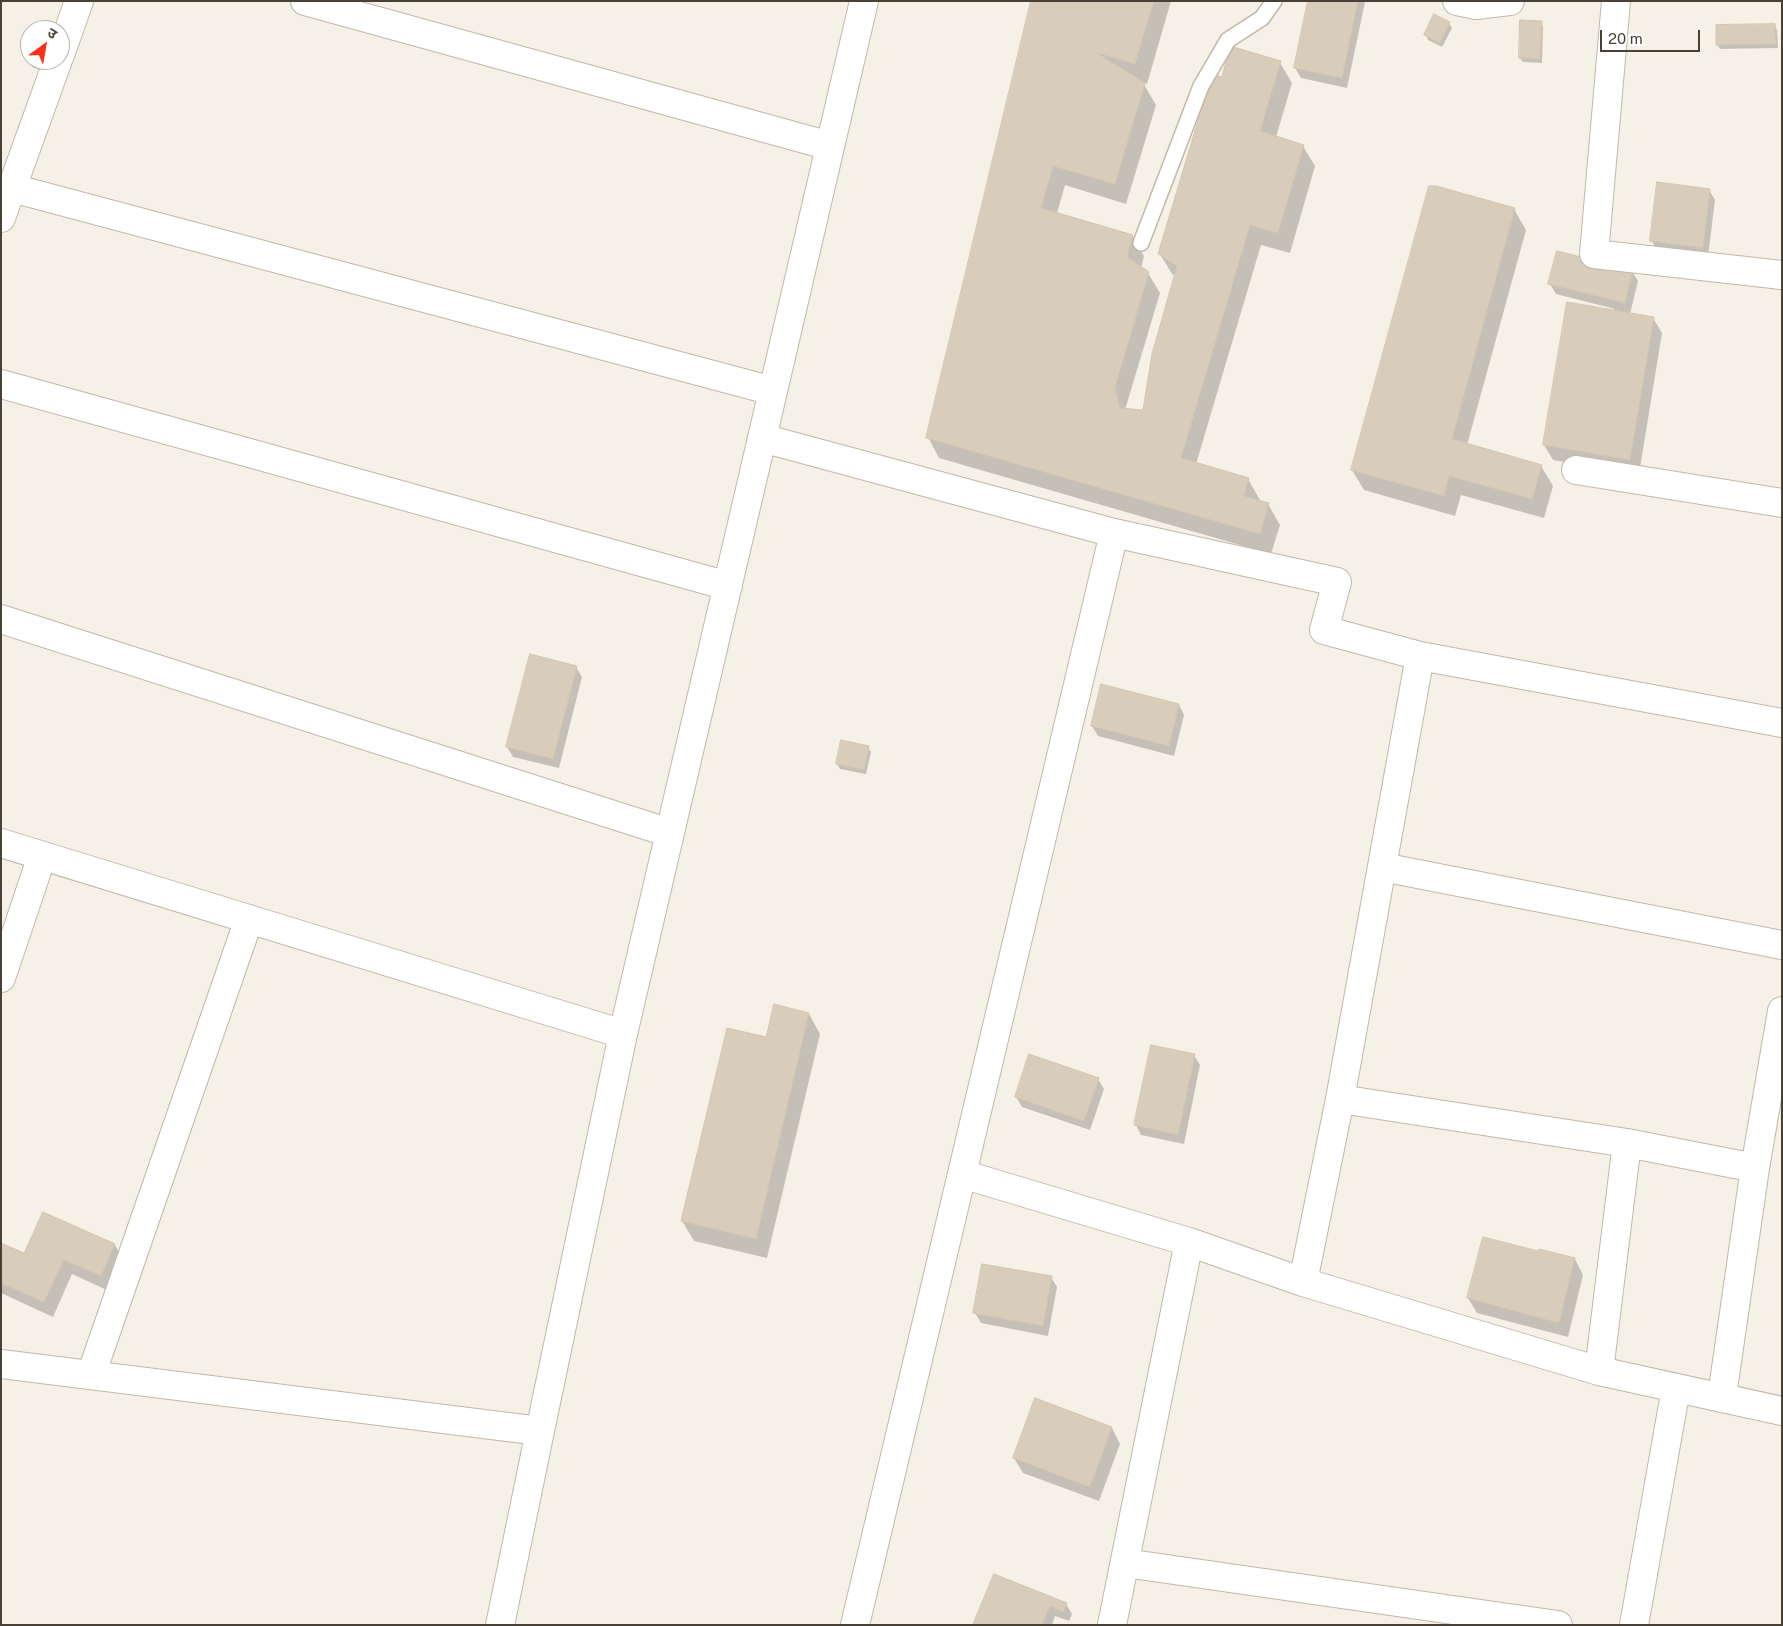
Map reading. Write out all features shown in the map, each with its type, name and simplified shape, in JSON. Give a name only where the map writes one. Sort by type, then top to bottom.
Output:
[{"type":"street","points":[[70,27],[79,1]]},
{"type":"street","points":[[305,1],[830,146]]},
{"type":"street","points":[[500,1625],[623,1034],[864,1]]},
{"type":"street","points":[[1457,1],[1476,5],[1510,1]]},
{"type":"street","points":[[1616,1],[1594,254],[1782,276]]},
{"type":"street","points":[[1,218],[54,70]]},
{"type":"street","points":[[12,188],[773,391]]},
{"type":"street","points":[[1,384],[728,586]]},
{"type":"street","points":[[762,438],[1114,533],[1338,582],[1324,630],[1420,656],[1782,723]]},
{"type":"street","points":[[1576,470],[1782,503]]},
{"type":"street","points":[[855,1625],[1114,533]]},
{"type":"street","points":[[1,619],[670,833]]},
{"type":"street","points":[[1303,1282],[1340,1099],[1420,656]]},
{"type":"street","points":[[1,843],[623,1034]]},
{"type":"street","points":[[1,978],[42,856]]},
{"type":"street","points":[[1382,867],[1782,945]]},
{"type":"street","points":[[92,1375],[249,919]]},
{"type":"street","points":[[1722,1396],[1755,1168],[1782,1011]]},
{"type":"street","points":[[1340,1099],[1627,1143],[1755,1168]]},
{"type":"street","points":[[1599,1371],[1627,1143]]},
{"type":"street","points":[[962,1174],[1189,1242],[1303,1282],[1599,1371],[1722,1396],[1782,1411]]},
{"type":"street","points":[[1112,1625],[1189,1242]]},
{"type":"street","points":[[1,1364],[540,1431]]},
{"type":"street","points":[[1634,1625],[1676,1388]]},
{"type":"street","points":[[1125,1562],[1558,1625]]},
{"type":"lane","points":[[1141,243],[1201,86],[1228,40],[1262,18],[1274,1]]},
{"type":"building","points":[[1031,1],[1154,1],[1135,64],[1097,53],[1145,83],[1115,184],[1053,166],[1041,208],[1133,235],[1127,257],[1149,272],[1115,388],[1120,408],[1143,410],[1152,354],[1177,266],[1158,254],[1212,74],[1222,77],[1230,46],[1281,61],[1260,131],[1304,145],[1278,233],[1250,225],[1181,458],[1249,478],[1244,496],[1269,503],[1260,534],[926,438]]},
{"type":"building","points":[[1308,1],[1358,1],[1342,78],[1294,68]]},
{"type":"building","points":[[1434,14],[1450,22],[1440,43],[1424,35]]},
{"type":"building","points":[[1520,20],[1542,21],[1540,59],[1519,58]]},
{"type":"building","points":[[1775,24],[1776,44],[1716,45],[1716,25]]},
{"type":"building","points":[[1657,182],[1710,189],[1703,248],[1650,241]]},
{"type":"building","points":[[1429,186],[1436,186],[1515,208],[1452,439],[1542,465],[1532,499],[1449,476],[1444,496],[1351,470]]},
{"type":"building","points":[[1557,251],[1633,270],[1625,303],[1548,284]]},
{"type":"building","points":[[1567,302],[1654,317],[1630,460],[1543,445]]},
{"type":"building","points":[[530,654],[577,666],[553,759],[506,747]]},
{"type":"building","points":[[1101,684],[1179,704],[1169,746],[1091,726]]},
{"type":"building","points":[[841,740],[869,746],[864,770],[836,764]]},
{"type":"building","points":[[774,1004],[809,1013],[756,1239],[681,1221],[727,1028],[766,1037]]},
{"type":"building","points":[[1151,1045],[1195,1054],[1178,1135],[1134,1125]]},
{"type":"building","points":[[1029,1054],[1099,1078],[1084,1121],[1015,1097]]},
{"type":"building","points":[[43,1212],[115,1244],[101,1276],[64,1260],[44,1302],[1,1283],[1,1243],[24,1253]]},
{"type":"building","points":[[1483,1237],[1575,1258],[1559,1323],[1467,1298]]},
{"type":"building","points":[[982,1264],[1052,1276],[1043,1326],[973,1313]]},
{"type":"building","points":[[1035,1398],[1112,1427],[1090,1487],[1013,1458]]},
{"type":"building","points":[[994,1574],[1067,1603],[1063,1612],[1050,1606],[1042,1625],[973,1625]]}]
